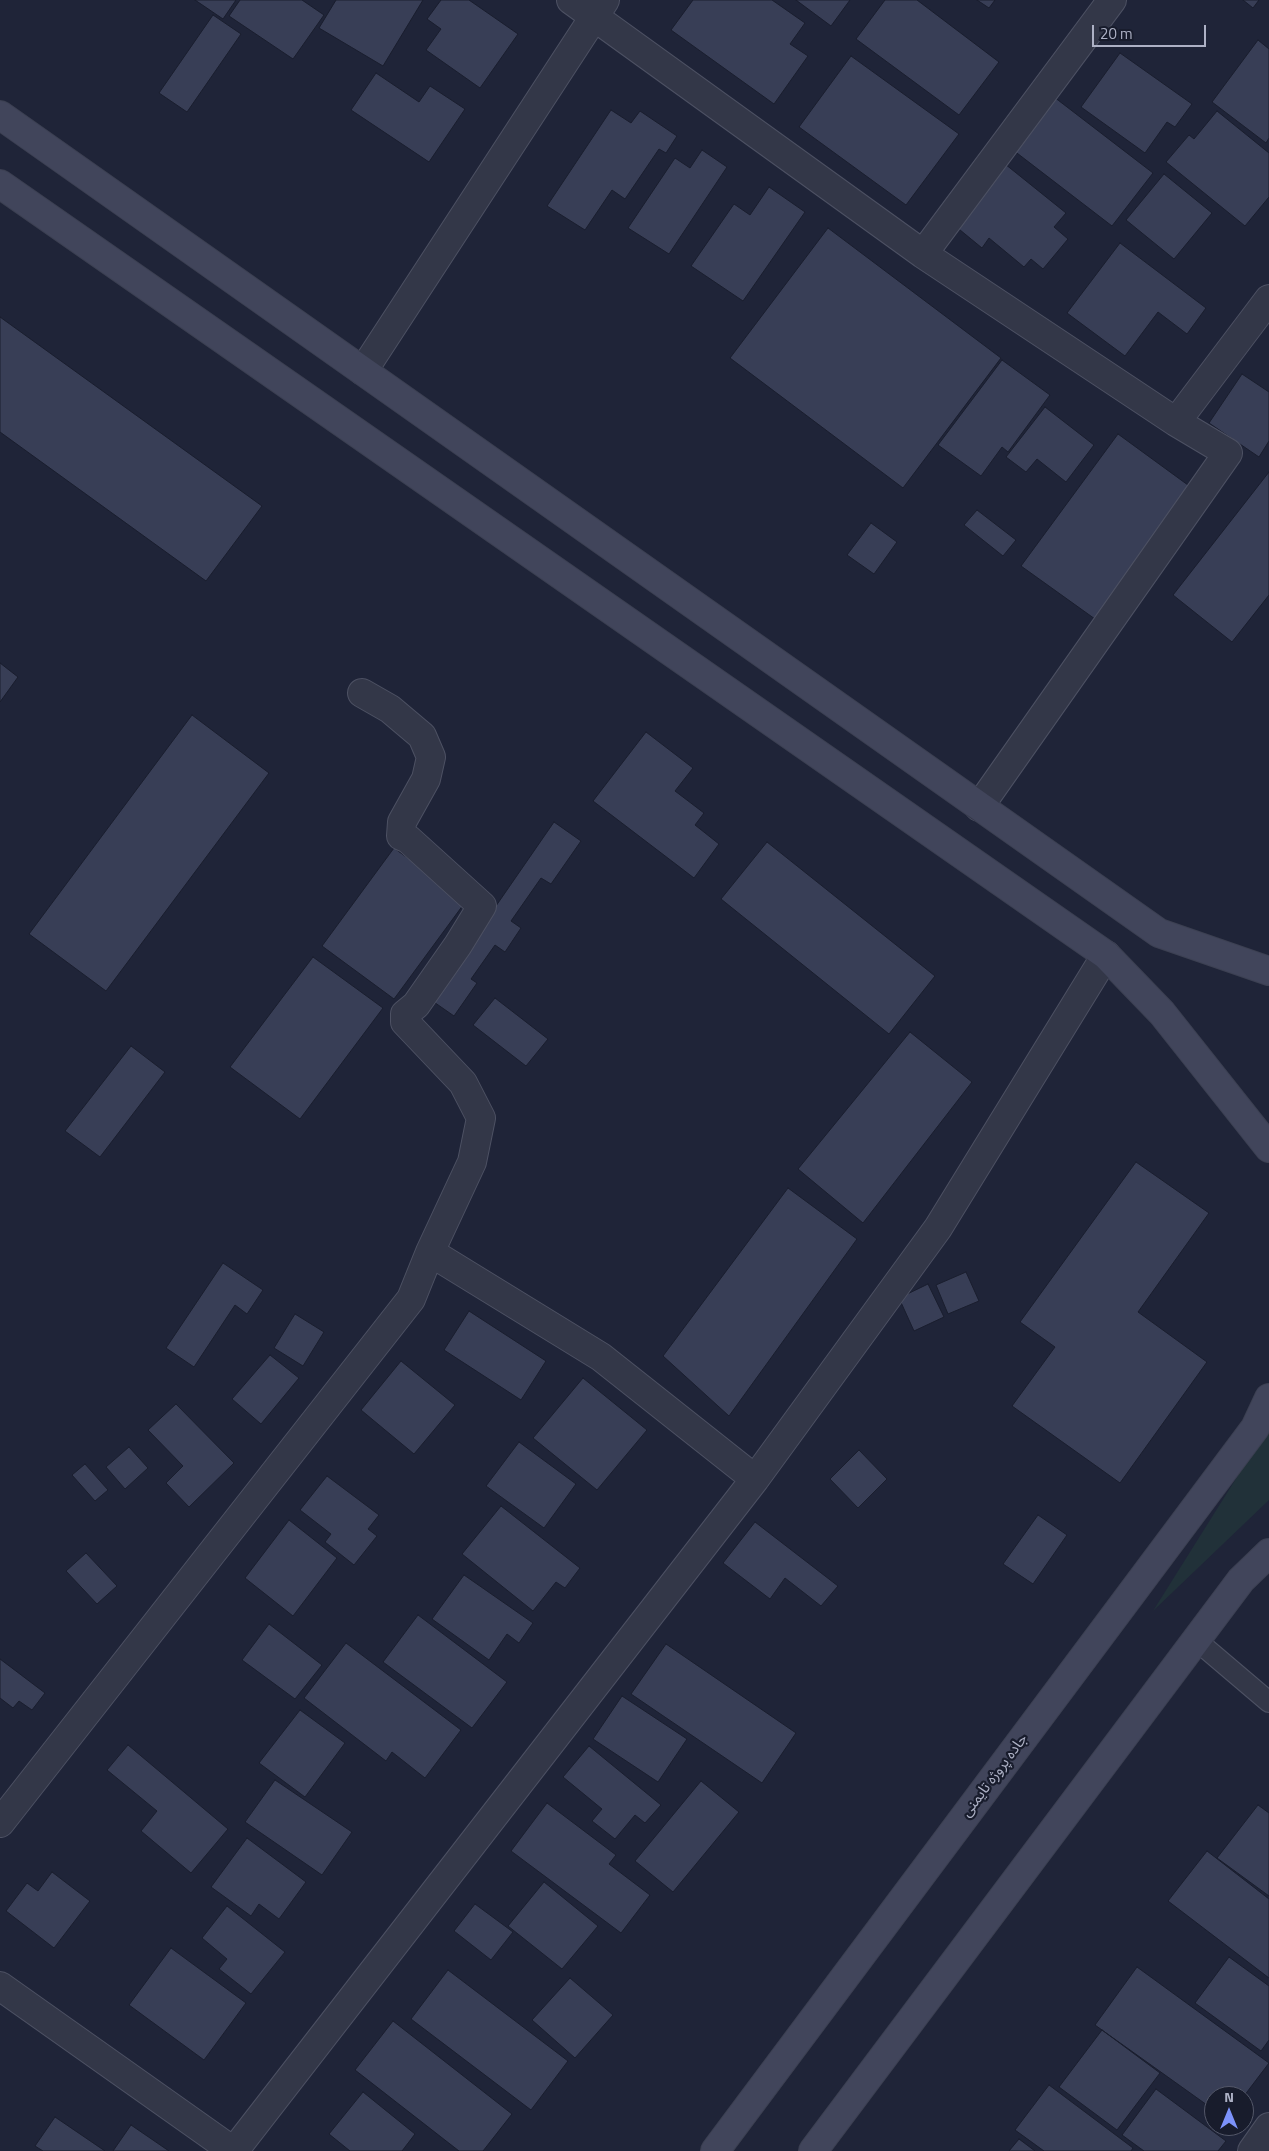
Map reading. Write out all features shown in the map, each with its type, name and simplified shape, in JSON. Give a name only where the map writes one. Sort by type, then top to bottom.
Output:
[{"type":"main road","points":[[0,115],[1159,933],[1269,972]]},
{"type":"main road","points":[[0,184],[1106,955],[1162,1013],[1269,1148]]},
{"type":"main road","name":"جاده پروژه تایمنی","points":[[715,2151],[1256,1428],[1269,1398]]},
{"type":"main road","points":[[813,2151],[1241,1580],[1269,1553]]},
{"type":"street","points":[[571,0],[600,8],[923,254],[1176,422],[1228,453],[979,807]]},
{"type":"street","points":[[923,254],[1112,0]]},
{"type":"street","points":[[363,372],[600,8]]},
{"type":"street","points":[[1176,422],[1269,299]]},
{"type":"street","points":[[0,1824],[411,1299],[430,1252],[472,1162],[481,1118],[464,1083],[404,1022],[404,1014],[416,1005],[458,945],[482,906],[408,839],[401,836],[402,822],[426,779],[431,757],[422,736],[390,709],[362,693]]},
{"type":"street","points":[[0,1986],[233,2151],[755,1479],[938,1228],[1106,955]]},
{"type":"street","points":[[430,1252],[601,1357],[755,1479]]},
{"type":"street","points":[[1252,2151],[1269,2127]]},
{"type":"lane","points":[[1196,1640],[1269,1702]]},
{"type":"shaded area","points":[[1269,1426],[1269,1500],[1153,1611]]},
{"type":"building","points":[[195,0],[236,0],[223,19]]},
{"type":"building","points":[[240,0],[302,0],[324,15],[293,59],[229,16]]},
{"type":"building","points":[[336,0],[423,0],[383,66],[319,28]]},
{"type":"building","points":[[441,0],[469,0],[518,34],[480,88],[426,50],[441,29],[427,19]]},
{"type":"building","points":[[693,0],[772,0],[805,23],[790,44],[808,56],[774,104],[671,30]]},
{"type":"building","points":[[796,0],[850,0],[831,26]]},
{"type":"building","points":[[885,0],[917,0],[999,62],[959,115],[856,39]]},
{"type":"building","points":[[977,0],[995,0],[989,8]]},
{"type":"building","points":[[1243,0],[1259,0],[1253,8]]},
{"type":"building","points":[[213,15],[241,34],[187,112],[159,93]]},
{"type":"building","points":[[1258,40],[1269,49],[1269,138],[1266,143],[1212,102]]},
{"type":"building","points":[[1120,53],[1192,104],[1175,127],[1167,122],[1145,153],[1081,107]]},
{"type":"building","points":[[851,56],[959,134],[906,205],[799,127]]},
{"type":"building","points":[[376,73],[419,102],[430,86],[465,109],[429,162],[351,110]]},
{"type":"building","points":[[1054,97],[1153,173],[1112,226],[1013,150]]},
{"type":"building","points":[[611,110],[631,123],[640,111],[677,136],[666,153],[659,149],[625,199],[612,190],[585,230],[547,206]]},
{"type":"building","points":[[1217,111],[1269,153],[1269,197],[1245,226],[1166,162],[1189,135],[1194,139]]},
{"type":"building","points":[[702,150],[727,167],[669,254],[628,228],[675,158],[690,168]]},
{"type":"building","points":[[1005,164],[1066,213],[1054,227],[1068,239],[1043,269],[1031,259],[1024,267],[989,238],[982,248],[954,225]]},
{"type":"building","points":[[1164,174],[1212,213],[1174,259],[1126,220]]},
{"type":"building","points":[[769,187],[805,212],[743,301],[691,266],[734,204],[750,215]]},
{"type":"building","points":[[828,228],[1001,358],[903,488],[730,358]]},
{"type":"building","points":[[1120,243],[1206,308],[1187,334],[1158,312],[1125,356],[1067,313]]},
{"type":"building","points":[[0,317],[262,506],[206,581],[0,432]]},
{"type":"building","points":[[1002,360],[1050,395],[1008,452],[1002,447],[981,476],[938,445]]},
{"type":"building","points":[[1242,374],[1269,392],[1269,441],[1259,457],[1209,423]]},
{"type":"building","points":[[1045,407],[1094,445],[1066,482],[1037,459],[1026,472],[1006,457]]},
{"type":"building","points":[[1118,434],[1192,488],[1095,619],[1021,566]]},
{"type":"building","points":[[1269,472],[1269,595],[1232,642],[1173,595]]},
{"type":"building","points":[[977,510],[1016,540],[1003,556],[964,525]]},
{"type":"building","points":[[871,523],[897,542],[874,574],[847,555]]},
{"type":"building","points":[[0,663],[18,677],[0,702]]},
{"type":"building","points":[[192,715],[269,773],[106,991],[29,934]]},
{"type":"building","points":[[646,732],[693,768],[675,791],[704,813],[695,825],[719,844],[694,878],[593,801]]},
{"type":"building","points":[[554,822],[581,841],[551,884],[541,878],[511,921],[521,928],[505,952],[495,945],[471,979],[477,983],[454,1016],[431,1000]]},
{"type":"building","points":[[767,842],[935,976],[889,1034],[721,899]]},
{"type":"building","points":[[394,848],[466,901],[394,999],[322,946]]},
{"type":"building","points":[[313,957],[383,1008],[300,1119],[230,1067]]},
{"type":"building","points":[[495,998],[548,1039],[526,1066],[473,1025]]},
{"type":"building","points":[[910,1032],[972,1082],[863,1223],[798,1169]]},
{"type":"building","points":[[131,1046],[165,1072],[100,1157],[65,1131]]},
{"type":"building","points":[[1136,1162],[1209,1213],[1138,1312],[1207,1362],[1120,1483],[1012,1406],[1055,1347],[1020,1322]]},
{"type":"building","points":[[788,1188],[857,1239],[729,1416],[663,1356]]},
{"type":"building","points":[[223,1263],[263,1290],[247,1314],[235,1305],[194,1367],[166,1348]]},
{"type":"building","points":[[966,1272],[979,1301],[948,1314],[936,1285]]},
{"type":"building","points":[[928,1284],[944,1317],[914,1331],[899,1298]]},
{"type":"building","points":[[469,1311],[546,1361],[521,1400],[444,1350]]},
{"type":"building","points":[[295,1314],[324,1332],[303,1366],[274,1348]]},
{"type":"building","points":[[270,1355],[299,1378],[261,1424],[232,1399]]},
{"type":"building","points":[[401,1361],[455,1405],[414,1454],[361,1410]]},
{"type":"building","points":[[583,1378],[647,1430],[597,1490],[533,1438]]},
{"type":"building","points":[[176,1404],[234,1463],[189,1507],[166,1483],[183,1466],[148,1430]]},
{"type":"building","points":[[519,1442],[576,1484],[544,1528],[486,1486]]},
{"type":"building","points":[[129,1447],[148,1468],[125,1489],[106,1467]]},
{"type":"building","points":[[859,1450],[887,1479],[858,1508],[830,1479]]},
{"type":"building","points":[[85,1464],[108,1490],[95,1501],[72,1475]]},
{"type":"building","points":[[327,1476],[379,1515],[368,1529],[377,1536],[354,1565],[325,1542],[331,1534],[300,1510]]},
{"type":"building","points":[[501,1506],[580,1568],[565,1588],[556,1582],[533,1611],[462,1554]]},
{"type":"building","points":[[1038,1515],[1067,1535],[1033,1584],[1003,1564]]},
{"type":"building","points":[[289,1520],[337,1558],[293,1616],[245,1578]]},
{"type":"building","points":[[755,1522],[838,1586],[821,1606],[785,1578],[770,1599],[723,1563]]},
{"type":"building","points":[[86,1553],[117,1586],[97,1604],[66,1571]]},
{"type":"building","points":[[464,1575],[533,1623],[519,1643],[507,1634],[489,1660],[432,1619]]},
{"type":"building","points":[[418,1615],[507,1682],[472,1728],[383,1662]]},
{"type":"building","points":[[269,1624],[322,1665],[295,1699],[242,1660]]},
{"type":"building","points":[[346,1643],[461,1730],[425,1778],[392,1752],[386,1761],[304,1698]]},
{"type":"building","points":[[666,1644],[796,1733],[762,1783],[631,1694]]},
{"type":"building","points":[[0,1659],[45,1693],[32,1710],[19,1701],[13,1708],[0,1698]]},
{"type":"building","points":[[622,1696],[687,1739],[658,1782],[593,1739]]},
{"type":"building","points":[[300,1710],[345,1743],[305,1797],[259,1763]]},
{"type":"building","points":[[128,1745],[228,1829],[191,1873],[141,1831],[157,1811],[107,1770]]},
{"type":"building","points":[[589,1746],[661,1805],[645,1823],[635,1815],[615,1839],[592,1821],[602,1809],[563,1777]]},
{"type":"building","points":[[275,1780],[352,1832],[322,1875],[245,1822]]},
{"type":"building","points":[[701,1781],[739,1812],[673,1892],[635,1861]]},
{"type":"building","points":[[547,1803],[616,1855],[609,1864],[650,1895],[621,1933],[511,1851]]},
{"type":"building","points":[[1258,1805],[1269,1813],[1269,1896],[1217,1858]]},
{"type":"building","points":[[247,1838],[306,1882],[279,1919],[259,1904],[251,1916],[211,1887]]},
{"type":"building","points":[[1207,1851],[1269,1899],[1269,1978],[1168,1901]]},
{"type":"building","points":[[52,1872],[90,1901],[54,1948],[6,1911],[27,1883],[38,1891]]},
{"type":"building","points":[[544,1882],[598,1926],[562,1969],[508,1926]]},
{"type":"building","points":[[475,1904],[513,1932],[491,1960],[454,1931]]},
{"type":"building","points":[[227,1906],[285,1952],[251,1994],[219,1969],[227,1959],[202,1938]]},
{"type":"building","points":[[171,1948],[246,2003],[204,2060],[129,2005]]},
{"type":"building","points":[[1229,1957],[1269,1986],[1269,2040],[1261,2051],[1195,2003]]},
{"type":"building","points":[[1137,1967],[1269,2063],[1252,2086],[1204,2086],[1204,2103],[1095,2025]]},
{"type":"building","points":[[448,1970],[568,2061],[531,2110],[411,2019]]},
{"type":"building","points":[[570,1978],[613,2015],[575,2058],[532,2020]]},
{"type":"building","points":[[393,2021],[512,2114],[483,2151],[459,2151],[355,2070]]},
{"type":"building","points":[[1102,2030],[1160,2073],[1117,2130],[1059,2087]]},
{"type":"building","points":[[1049,2085],[1133,2148],[1131,2151],[1044,2151],[1015,2130]]},
{"type":"building","points":[[1156,2089],[1204,2125],[1204,2136],[1219,2136],[1226,2141],[1218,2151],[1144,2151],[1122,2135]]},
{"type":"building","points":[[363,2092],[415,2134],[402,2151],[350,2151],[329,2134]]},
{"type":"building","points":[[55,2117],[105,2151],[43,2151],[35,2146]]},
{"type":"building","points":[[131,2125],[169,2151],[113,2151]]},
{"type":"building","points":[[1019,2139],[1035,2151],[1009,2151]]}]
